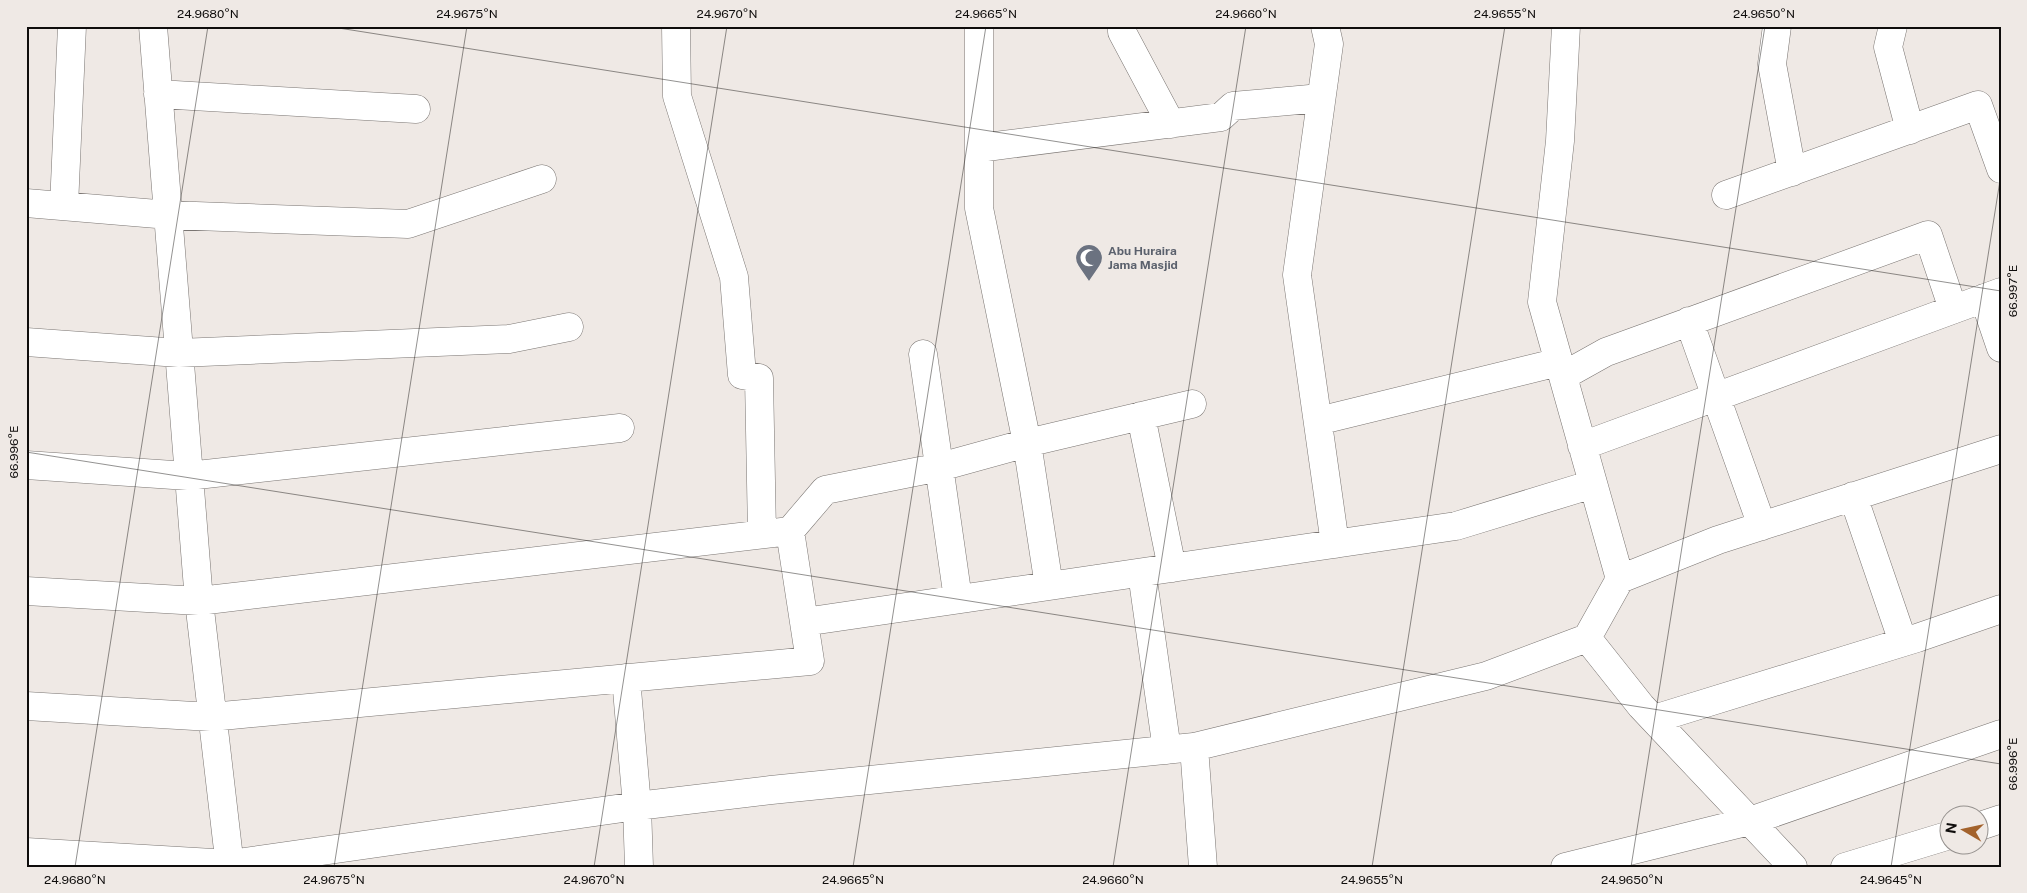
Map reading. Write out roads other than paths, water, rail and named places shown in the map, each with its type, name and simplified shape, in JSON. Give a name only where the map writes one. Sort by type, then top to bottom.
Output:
[{"type":"street","points":[[64,206],[72,26]]},
{"type":"street","points":[[153,26],[199,601],[211,717],[230,866]]},
{"type":"street","points":[[676,26],[677,96],[734,277],[742,375],[759,378],[762,533]]},
{"type":"street","points":[[979,26],[979,208],[1027,443],[1049,586]]},
{"type":"street","points":[[1122,26],[1122,32],[1171,124]]},
{"type":"street","points":[[1325,26],[1329,44],[1297,275],[1335,544]]},
{"type":"street","points":[[1566,26],[1560,141],[1542,302],[1620,579]]},
{"type":"street","points":[[1777,26],[1772,64],[1792,172]]},
{"type":"street","points":[[1893,26],[1888,47],[1910,130]]},
{"type":"street","points":[[158,94],[416,110]]},
{"type":"street","points":[[979,148],[1221,117],[1233,106],[1321,98]]},
{"type":"street","points":[[1726,196],[1978,105],[2001,169]]},
{"type":"street","points":[[26,203],[169,215],[408,224],[542,179]]},
{"type":"street","points":[[1318,421],[1561,369],[1928,235],[1953,310]]},
{"type":"street","points":[[1582,446],[1992,295],[2001,348]]},
{"type":"street","points":[[1689,321],[1762,526]]},
{"type":"street","points":[[26,342],[179,353],[509,338],[569,327]]},
{"type":"street","points":[[923,354],[958,599]]},
{"type":"street","points":[[26,591],[199,601],[790,530],[825,490],[940,467],[1027,443],[1192,404]]},
{"type":"street","points":[[1141,416],[1172,568]]},
{"type":"street","points":[[26,465],[188,476],[620,428]]},
{"type":"street","points":[[26,852],[230,866],[637,806],[771,790],[1194,747],[1486,676],[1587,638],[1620,579],[1718,540],[2001,449]]},
{"type":"street","points":[[804,622],[1456,526],[1593,484]]},
{"type":"street","points":[[1853,496],[1903,642]]},
{"type":"street","points":[[26,706],[211,717],[810,661],[790,530]]},
{"type":"street","points":[[1142,572],[1167,750]]},
{"type":"street","points":[[1654,720],[1903,642],[2001,609]]},
{"type":"street","points":[[1587,638],[1654,720],[1793,867]]},
{"type":"street","points":[[626,678],[637,806],[639,867]]},
{"type":"street","points":[[1565,867],[1750,821],[2001,734]]},
{"type":"street","points":[[1194,747],[1203,867]]},
{"type":"street","points":[[1845,867],[1940,838]]},
{"type":"place","name":"Abu Huraira Jama Masjid","points":[[1089,282]]}]
